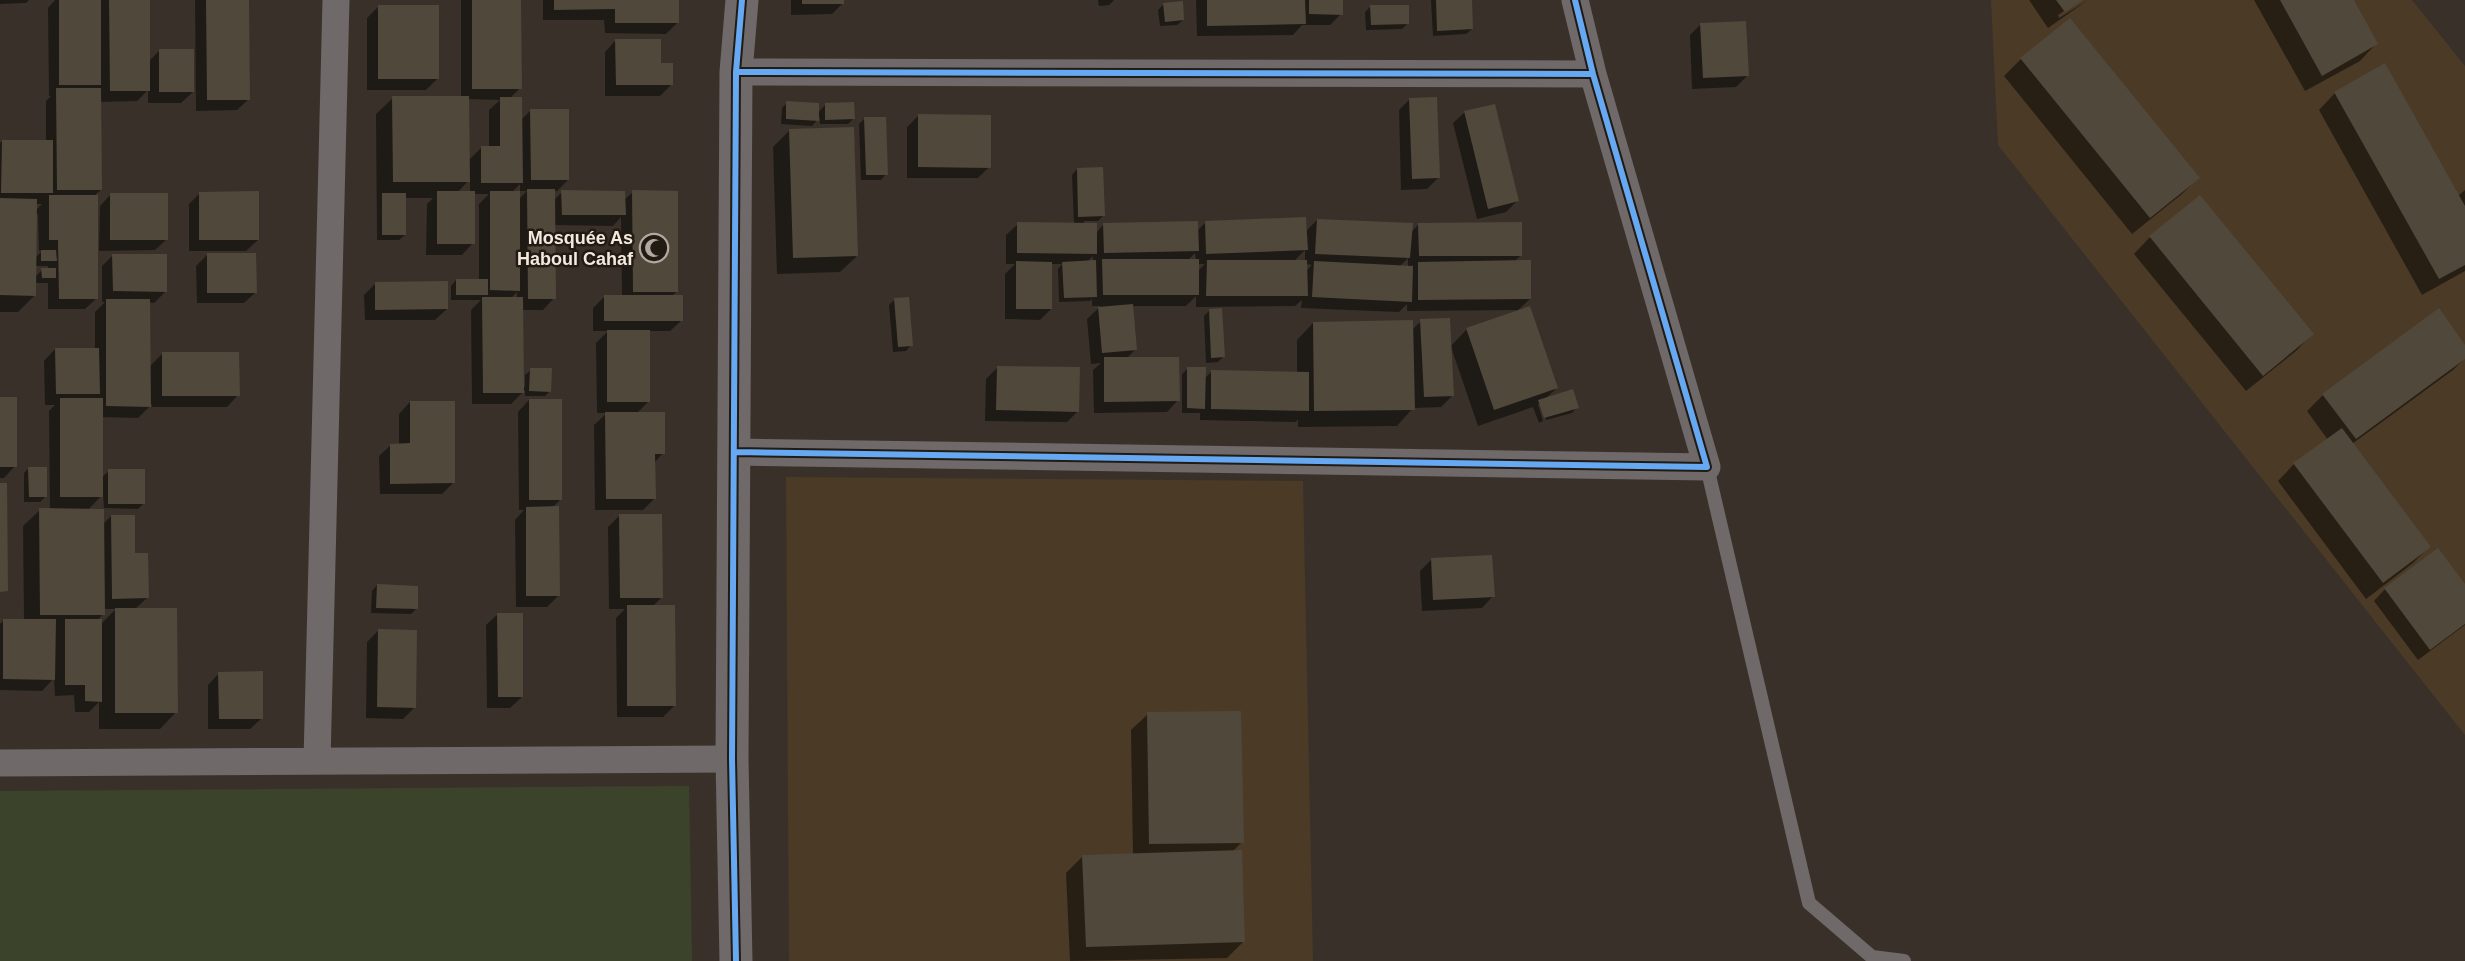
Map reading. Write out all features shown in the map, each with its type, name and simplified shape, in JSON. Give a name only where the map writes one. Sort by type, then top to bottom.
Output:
[{"type":"street","points":[[317,760],[336,0]]},
{"type":"street","points":[[736,961],[732,759],[736,452],[736,72],[741,0]]},
{"type":"street","points":[[736,452],[1707,466],[1593,74],[1575,0]]},
{"type":"street","points":[[736,72],[1593,74]]},
{"type":"street","points":[[0,763],[732,759]]},
{"type":"lane","points":[[1707,466],[1809,903],[1872,957],[1904,961]]},
{"type":"shaded area","points":[[1991,0],[2412,0],[2465,66],[2465,735],[1998,145]]},
{"type":"shaded area","points":[[786,477],[1303,481],[1313,961],[789,961]]},
{"type":"green space","points":[[689,786],[692,961],[0,961],[0,791]]},
{"type":"building","points":[[59,0],[101,0],[101,85],[59,85]]},
{"type":"building","points":[[109,0],[150,0],[150,91],[110,91]]},
{"type":"building","points":[[206,0],[249,0],[250,100],[207,100]]},
{"type":"building","points":[[472,0],[521,0],[522,89],[472,89]]},
{"type":"building","points":[[554,0],[679,0],[679,23],[615,23],[615,9],[554,10]]},
{"type":"building","points":[[802,0],[844,0],[844,4],[802,4]]},
{"type":"building","points":[[1207,0],[1305,0],[1306,24],[1207,26]]},
{"type":"building","points":[[1309,0],[1343,0],[1343,15],[1309,14]]},
{"type":"building","points":[[1436,0],[1472,0],[1473,29],[1437,31]]},
{"type":"building","points":[[2056,0],[2083,0],[2065,12]]},
{"type":"building","points":[[2280,0],[2354,0],[2378,44],[2322,76]]},
{"type":"building","points":[[1183,1],[1184,20],[1165,22],[1163,3]]},
{"type":"building","points":[[378,5],[439,5],[439,79],[378,79]]},
{"type":"building","points":[[1370,5],[1409,5],[1409,24],[1371,25]]},
{"type":"building","points":[[2070,18],[2200,178],[2150,218],[2020,58]]},
{"type":"building","points":[[1746,21],[1749,76],[1703,78],[1700,23]]},
{"type":"building","points":[[615,39],[661,39],[661,63],[673,63],[673,85],[616,85]]},
{"type":"building","points":[[159,49],[194,49],[194,92],[159,92]]},
{"type":"building","points":[[2385,63],[2465,206],[2465,265],[2439,279],[2334,92]]},
{"type":"building","points":[[56,88],[101,88],[102,190],[57,190]]},
{"type":"building","points":[[392,96],[469,96],[470,182],[393,182]]},
{"type":"building","points":[[500,97],[522,97],[523,183],[481,183],[481,146],[500,146]]},
{"type":"building","points":[[1437,97],[1440,178],[1412,179],[1409,98]]},
{"type":"building","points":[[786,101],[819,103],[819,121],[786,119]]},
{"type":"building","points":[[854,102],[855,119],[825,120],[825,103]]},
{"type":"building","points":[[1495,104],[1519,201],[1488,209],[1464,111]]},
{"type":"building","points":[[530,109],[569,109],[569,180],[531,180]]},
{"type":"building","points":[[918,114],[991,115],[991,168],[918,167]]},
{"type":"building","points":[[864,117],[886,117],[888,175],[866,175]]},
{"type":"building","points":[[854,127],[858,256],[793,258],[789,129]]},
{"type":"building","points":[[2,140],[53,140],[53,193],[1,193]]},
{"type":"building","points":[[1103,167],[1105,216],[1078,217],[1077,168]]},
{"type":"building","points":[[527,189],[555,189],[556,299],[528,299]]},
{"type":"building","points":[[561,190],[625,191],[626,215],[562,215]]},
{"type":"building","points":[[632,190],[678,191],[678,292],[633,292]]},
{"type":"building","points":[[259,191],[259,240],[199,240],[199,192]]},
{"type":"building","points":[[437,191],[475,191],[475,244],[437,244]]},
{"type":"building","points":[[490,191],[520,191],[520,291],[490,290]]},
{"type":"building","points":[[110,193],[168,193],[168,240],[110,240]]},
{"type":"building","points":[[382,193],[406,193],[406,235],[382,235]]},
{"type":"building","points":[[49,195],[98,195],[98,299],[59,299],[58,240],[49,240]]},
{"type":"building","points":[[2200,195],[2314,334],[2263,376],[2149,236]]},
{"type":"building","points":[[0,198],[37,199],[36,296],[0,295]]},
{"type":"building","points":[[1306,217],[1308,250],[1206,254],[1205,221]]},
{"type":"building","points":[[1317,219],[1413,223],[1410,258],[1315,254]]},
{"type":"building","points":[[1198,221],[1199,251],[1104,253],[1103,223]]},
{"type":"building","points":[[1017,222],[1097,223],[1097,254],[1017,253]]},
{"type":"building","points":[[1522,222],[1522,256],[1419,256],[1418,223]]},
{"type":"building","points":[[41,250],[56,250],[57,261],[41,261]]},
{"type":"building","points":[[207,253],[256,253],[257,293],[207,293]]},
{"type":"building","points":[[112,254],[167,254],[167,292],[113,291]]},
{"type":"building","points":[[1102,259],[1199,259],[1199,295],[1103,295]]},
{"type":"building","points":[[1096,260],[1097,297],[1064,298],[1062,262]]},
{"type":"building","points":[[1207,260],[1307,260],[1308,296],[1206,296]]},
{"type":"building","points":[[1531,260],[1531,299],[1418,300],[1418,262]]},
{"type":"building","points":[[1016,261],[1052,262],[1052,309],[1016,309]]},
{"type":"building","points":[[1314,261],[1413,266],[1412,302],[1312,297]]},
{"type":"building","points":[[41,268],[56,268],[56,278],[42,278]]},
{"type":"building","points":[[456,279],[488,279],[488,295],[456,295]]},
{"type":"building","points":[[448,281],[448,309],[375,310],[375,282]]},
{"type":"building","points":[[604,295],[683,295],[683,321],[604,321]]},
{"type":"building","points":[[482,297],[523,297],[524,393],[483,393]]},
{"type":"building","points":[[909,297],[913,346],[898,347],[894,298]]},
{"type":"building","points":[[106,299],[150,299],[151,407],[106,406]]},
{"type":"building","points":[[1133,304],[1137,350],[1102,353],[1098,307]]},
{"type":"building","points":[[1530,306],[1558,388],[1494,410],[1466,328]]},
{"type":"building","points":[[1222,308],[1225,357],[1211,358],[1209,309]]},
{"type":"building","points":[[2439,308],[2465,345],[2465,359],[2356,439],[2322,394]]},
{"type":"building","points":[[1450,318],[1454,396],[1424,397],[1420,319]]},
{"type":"building","points":[[1413,320],[1415,410],[1314,411],[1313,322]]},
{"type":"building","points":[[607,330],[650,330],[650,402],[607,402]]},
{"type":"building","points":[[55,348],[99,348],[100,394],[56,394]]},
{"type":"building","points":[[162,352],[239,352],[240,396],[162,396]]},
{"type":"building","points":[[1104,357],[1179,357],[1180,401],[1104,402]]},
{"type":"building","points":[[997,366],[1080,367],[1079,412],[996,410]]},
{"type":"building","points":[[1187,367],[1206,367],[1205,409],[1187,408]]},
{"type":"building","points":[[530,368],[552,368],[551,392],[529,391]]},
{"type":"building","points":[[1211,370],[1309,372],[1309,411],[1211,409]]},
{"type":"building","points":[[1573,389],[1579,408],[1544,418],[1538,400]]},
{"type":"building","points":[[0,397],[17,397],[17,467],[0,467]]},
{"type":"building","points":[[60,398],[103,398],[103,497],[60,497]]},
{"type":"building","points":[[529,399],[562,399],[562,500],[529,500]]},
{"type":"building","points":[[410,401],[455,401],[455,483],[390,484],[390,444],[410,443]]},
{"type":"building","points":[[605,412],[665,412],[665,454],[655,454],[656,499],[606,499]]},
{"type":"building","points":[[2342,428],[2431,547],[2383,583],[2293,463]]},
{"type":"building","points":[[28,467],[47,467],[47,497],[29,497]]},
{"type":"building","points":[[108,469],[145,469],[145,504],[108,504]]},
{"type":"building","points":[[0,483],[7,483],[8,591],[0,592]]},
{"type":"building","points":[[559,506],[560,596],[526,596],[526,507]]},
{"type":"building","points":[[39,508],[104,509],[105,615],[40,615]]},
{"type":"building","points":[[619,514],[662,514],[663,598],[620,598]]},
{"type":"building","points":[[111,515],[135,515],[135,553],[148,553],[149,598],[112,599]]},
{"type":"building","points":[[2438,548],[2465,584],[2465,624],[2430,650],[2384,588]]},
{"type":"building","points":[[1492,555],[1495,597],[1433,600],[1431,558]]},
{"type":"building","points":[[377,584],[418,586],[418,609],[376,608]]},
{"type":"building","points":[[627,605],[675,605],[676,706],[627,706]]},
{"type":"building","points":[[115,608],[177,608],[178,713],[115,713]]},
{"type":"building","points":[[497,613],[523,613],[523,697],[498,697]]},
{"type":"building","points":[[3,619],[56,619],[55,680],[3,679]]},
{"type":"building","points":[[65,619],[102,619],[102,702],[85,701],[85,685],[65,685]]},
{"type":"building","points":[[378,629],[417,630],[416,708],[377,707]]},
{"type":"building","points":[[263,671],[263,719],[219,719],[218,672]]},
{"type":"building","points":[[1241,711],[1244,843],[1149,844],[1147,712]]},
{"type":"building","points":[[1242,850],[1245,942],[1086,947],[1082,855]]},
{"type":"cycle path","points":[[736,961],[732,759],[736,72],[742,0]]},
{"type":"cycle path","points":[[736,452],[1707,467],[1593,74],[1575,0]]},
{"type":"cycle path","points":[[736,72],[1593,74]]},
{"type":"place","name":"Mosquée As Haboul Cahaf","points":[[654,248]]}]
